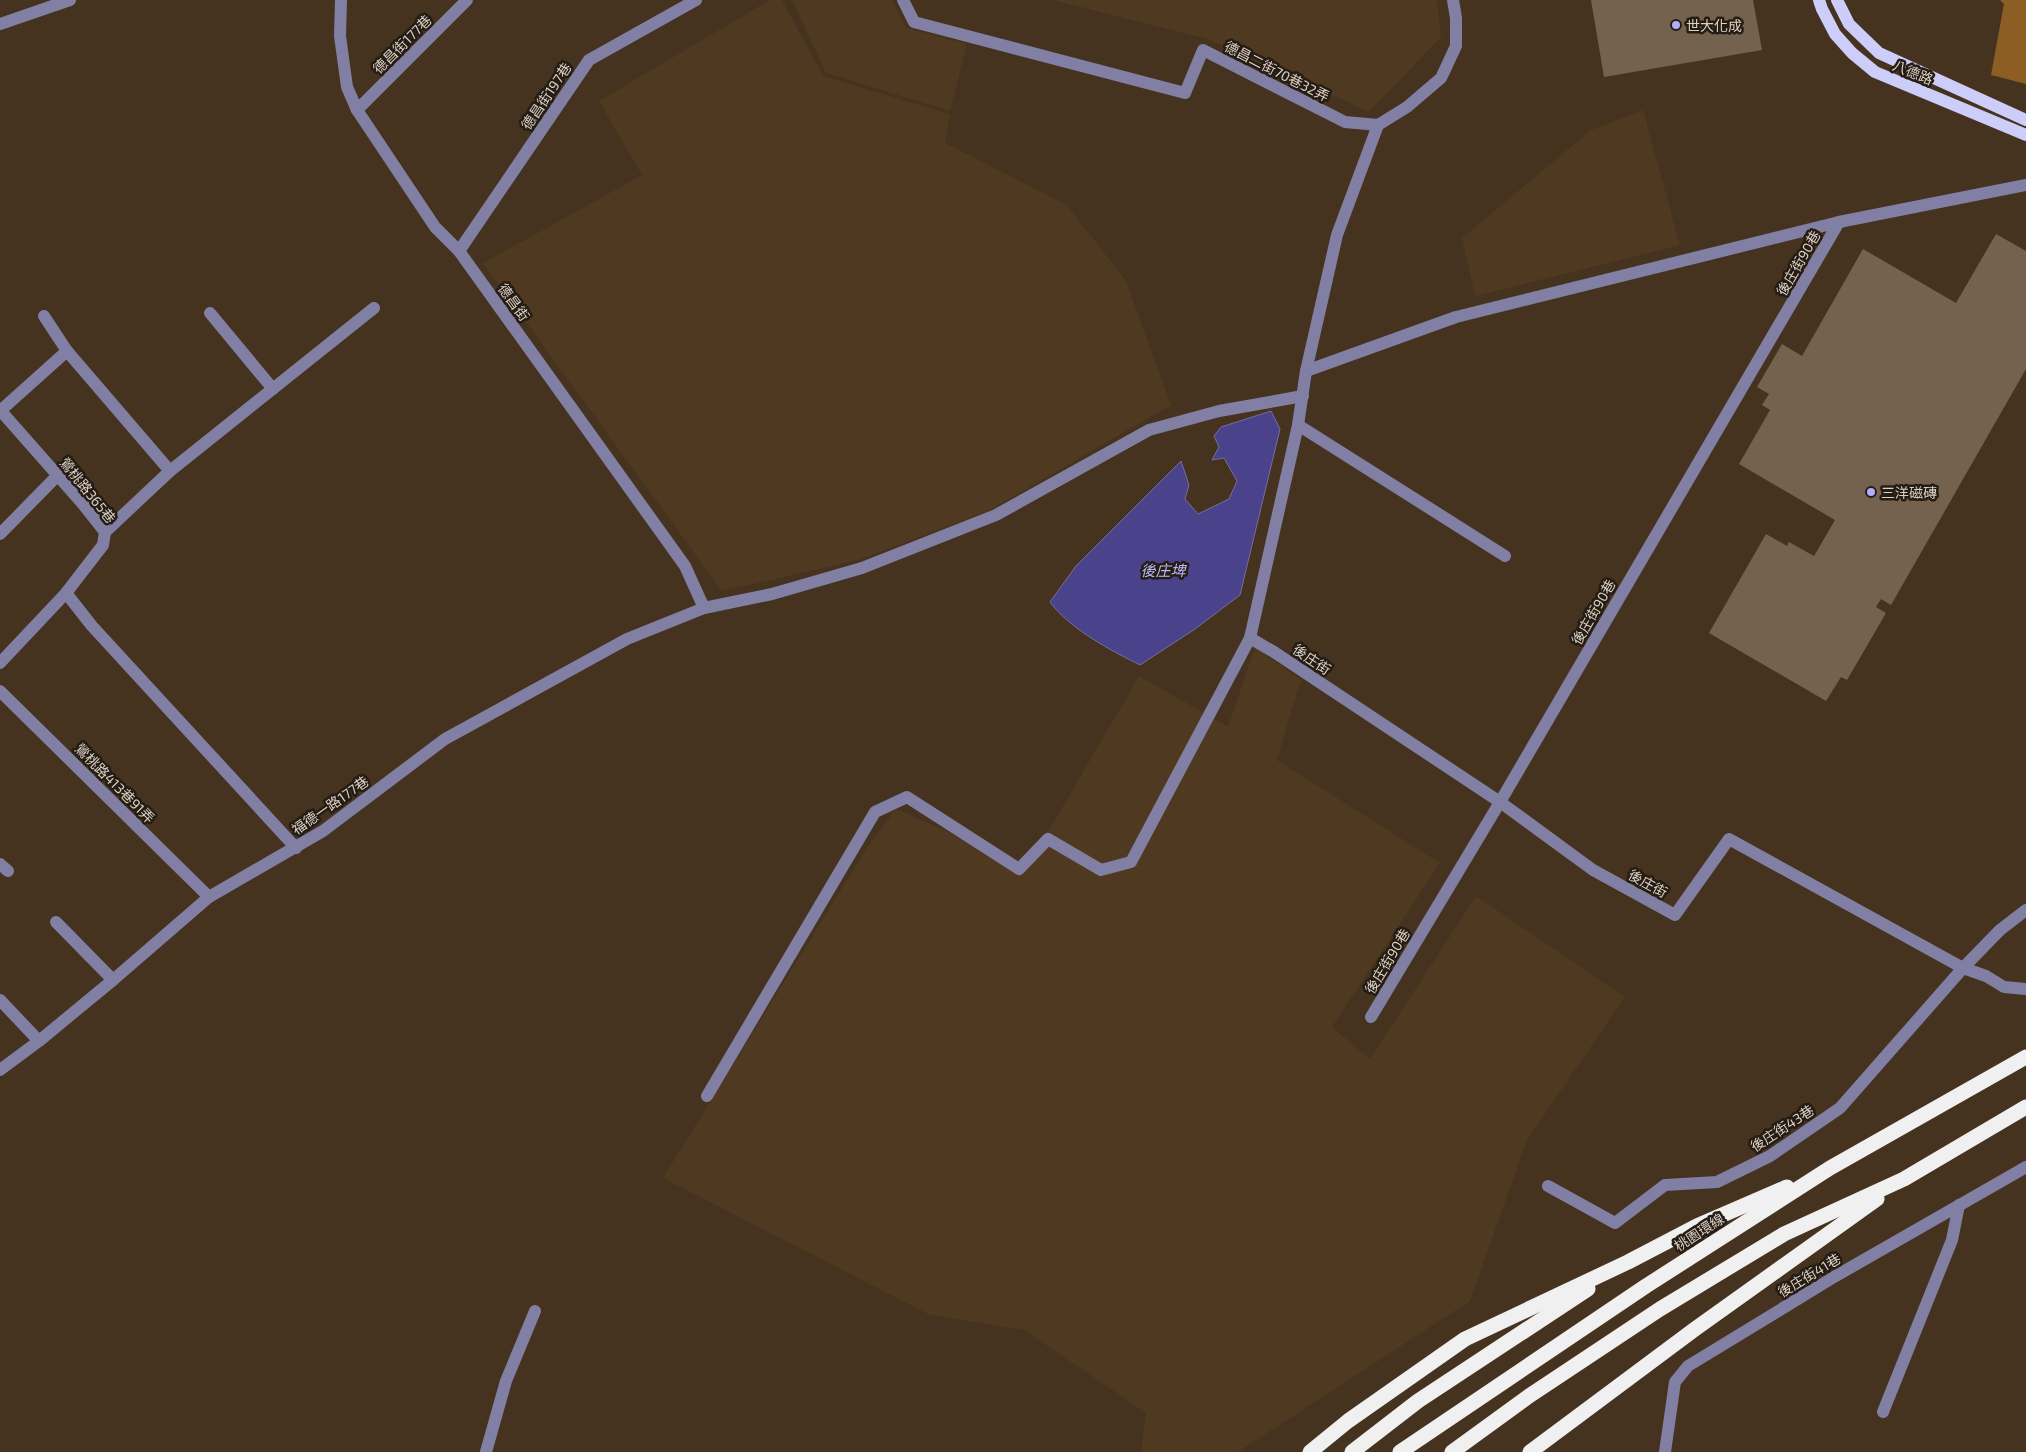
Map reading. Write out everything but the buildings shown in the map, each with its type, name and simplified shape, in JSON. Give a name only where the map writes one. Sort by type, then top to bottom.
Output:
[{"type":"highway","name":"桃園環線","points":[[1400,1452],[1646,1286],[1830,1168],[2026,1057]]},
{"type":"highway","points":[[1530,1452],[1695,1329],[1791,1262],[1904,1179],[2026,1107]]},
{"type":"highway","points":[[1310,1452],[1348,1421],[1465,1339],[1628,1262],[1697,1226],[1830,1168]]},
{"type":"highway","points":[[1452,1452],[1530,1396],[1660,1309],[1784,1234],[1904,1179]]},
{"type":"highway","points":[[1352,1452],[1418,1401],[1471,1364],[1628,1262]]},
{"type":"highway","points":[[1547,1452],[1614,1390]]},
{"type":"main road","name":"八德路","points":[[1819,0],[1835,34],[1852,53],[1875,72],[2026,135]]},
{"type":"main road","name":"八德路","points":[[1837,0],[1849,24],[1879,53],[2026,120]]},
{"type":"street","points":[[0,24],[70,0]]},
{"type":"street","name":"德昌街","points":[[341,0],[340,36],[347,87],[357,110],[435,228],[458,251],[685,566],[704,608]]},
{"type":"street","name":"德昌街177巷","points":[[357,110],[467,0]]},
{"type":"street","name":"德昌街197巷","points":[[458,251],[588,60],[680,4],[696,0]]},
{"type":"street","name":"德昌二街70巷32弄","points":[[903,0],[914,22],[1185,93],[1203,50],[1345,122],[1378,125]]},
{"type":"street","points":[[708,1096],[876,812],[907,797],[1020,869],[1048,839],[1101,870],[1131,862],[1250,638],[1298,425],[1306,371],[1337,235],[1378,125],[1407,107],[1441,78],[1456,46],[1456,18],[1453,0]]},
{"type":"street","points":[[1306,371],[1456,317],[1840,222],[2026,185]]},
{"type":"street","name":"後庄街90巷","points":[[1371,1017],[1500,802],[1840,222]]},
{"type":"street","points":[[105,532],[170,471],[374,308]]},
{"type":"street","points":[[210,313],[273,389]]},
{"type":"street","points":[[44,316],[67,350],[170,471]]},
{"type":"street","points":[[0,411],[67,350]]},
{"type":"street","name":"福德一路177巷","points":[[0,1070],[40,1041],[209,897],[323,831],[445,739],[627,639],[704,608],[772,594],[862,568],[996,515],[1149,430],[1219,411],[1303,396]]},
{"type":"street","name":"鶯桃路365巷","points":[[0,411],[58,475],[105,532],[103,545],[66,593],[0,663]]},
{"type":"street","points":[[1298,425],[1505,556]]},
{"type":"street","points":[[0,534],[58,475]]},
{"type":"street","points":[[66,593],[92,626],[296,848]]},
{"type":"street","name":"後庄街","points":[[1250,638],[1500,802],[1593,870],[1675,915],[1729,839],[1963,968],[1986,976],[2004,987],[2026,989]]},
{"type":"street","name":"鶯桃路413巷91弄","points":[[0,691],[209,897]]},
{"type":"street","points":[[1963,968],[2000,930],[2026,910]]},
{"type":"street","points":[[56,922],[113,980]]},
{"type":"street","name":"後庄街43巷","points":[[1548,1186],[1615,1223],[1665,1185],[1717,1182],[1770,1156],[1840,1108],[1963,968]]},
{"type":"street","points":[[0,1000],[40,1041]]},
{"type":"street","name":"後庄街41巷","points":[[1666,1452],[1675,1382],[1688,1366],[1834,1277],[2026,1167]]},
{"type":"street","points":[[1883,1412],[1952,1240],[1960,1205]]},
{"type":"street","points":[[486,1452],[506,1381],[535,1311]]},
{"type":"shaded area","points":[[770,0],[782,0],[823,76],[950,114],[945,143],[1067,205],[1126,281],[1171,405],[990,510],[858,560],[722,591],[483,263],[642,175],[599,101]]},
{"type":"shaded area","points":[[792,0],[892,0],[906,28],[967,44],[950,111],[826,73]]},
{"type":"shaded area","points":[[1053,0],[1437,0],[1441,37],[1369,112],[1208,39]]},
{"type":"shaded area","points":[[2000,0],[2026,0],[2026,84],[1991,75],[2004,4]]},
{"type":"shaded area","points":[[1643,110],[1680,245],[1475,296],[1462,238],[1591,130]]},
{"type":"shaded area","points":[[1255,647],[1301,680],[1277,760],[1440,863],[1332,1027],[1370,1059],[1476,896],[1625,997],[1527,1140],[1470,1301],[1238,1452],[1141,1452],[1146,1413],[1024,1330],[930,1315],[663,1178],[868,846],[896,809],[1028,866],[1139,676],[1228,727]]},
{"type":"water","name":"後庄埤","points":[[1271,411],[1280,429],[1240,595],[1195,629],[1140,665],[1091,638],[1058,612],[1050,602],[1076,566],[1181,461],[1189,485],[1185,499],[1198,514],[1229,499],[1237,481],[1224,458],[1212,460],[1219,447],[1214,436],[1221,427]]},
{"type":"place","name":"世大化成","points":[[1676,25]]},
{"type":"place","name":"三洋磁磚","points":[[1871,492]]}]
